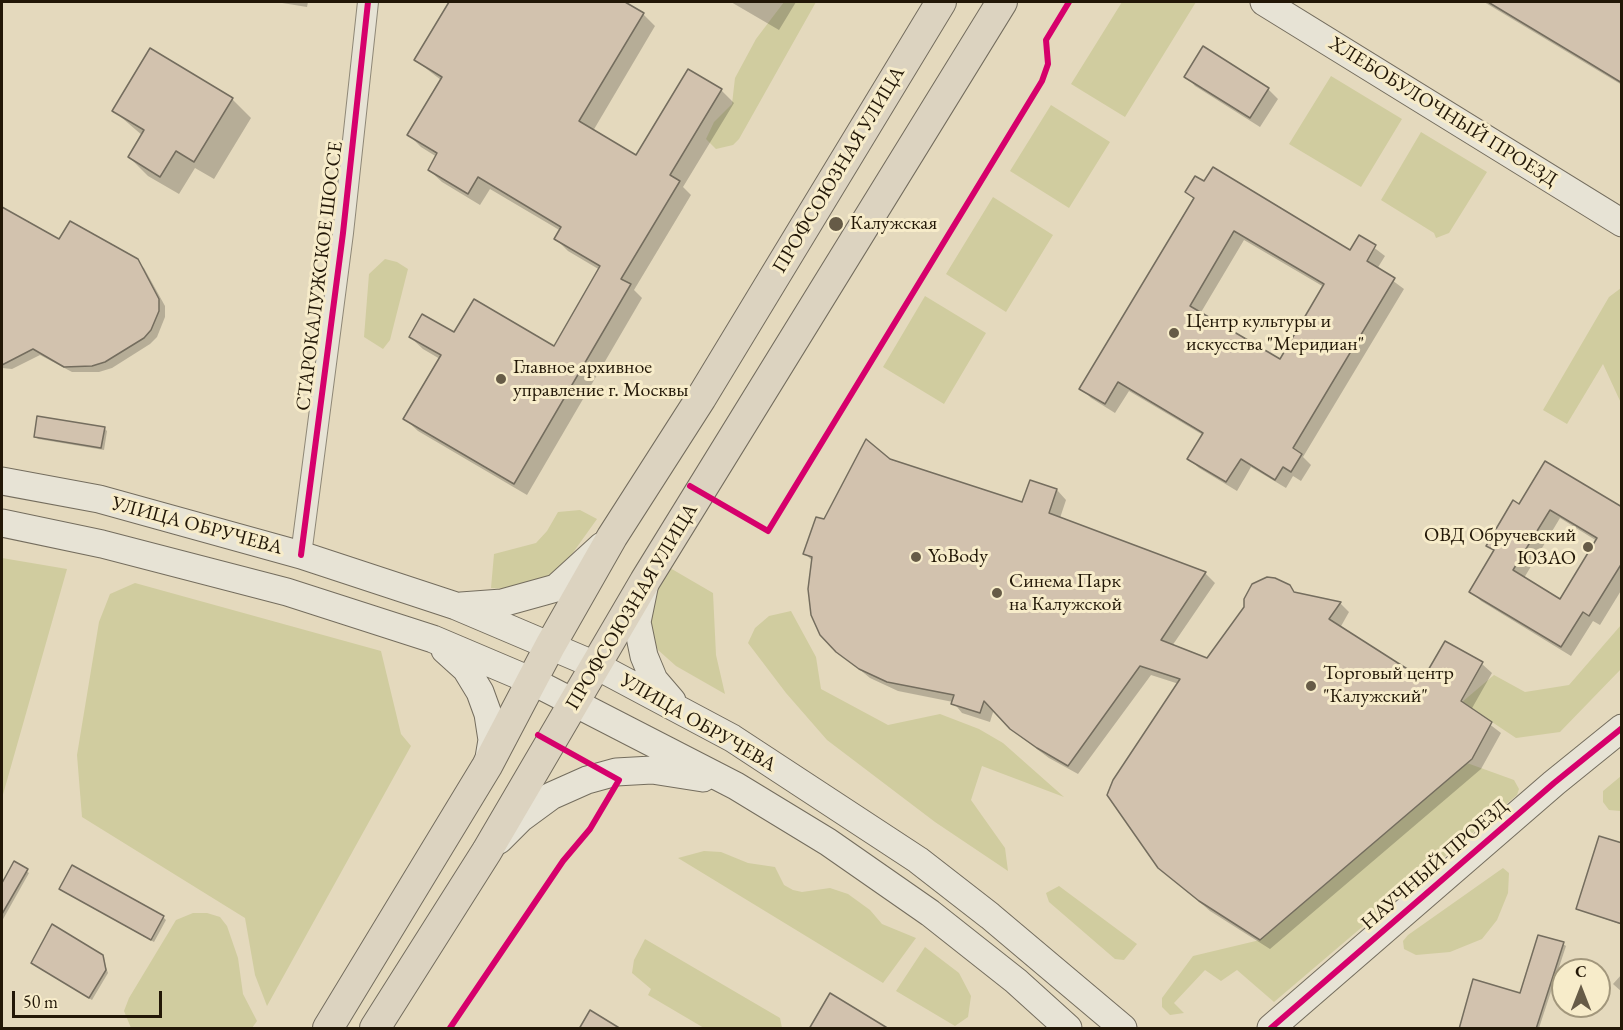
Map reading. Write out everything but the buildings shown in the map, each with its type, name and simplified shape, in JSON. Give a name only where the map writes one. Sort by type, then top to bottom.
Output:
[{"type":"main road","name":"ПРОФСОЮЗНАЯ УЛИЦА","points":[[532,681],[612,537],[701,398],[941,2]]},
{"type":"main road","name":"ПРОФСОЮЗНАЯ УЛИЦА","points":[[375,1029],[487,851],[645,581],[1002,2]]},
{"type":"main road","name":"ХЛЕБОБУЛОЧНЫЙ ПРОЕЗД","points":[[1264,2],[1622,223]]},
{"type":"main road","name":"УЛИЦА ОБРУЧЕВА","points":[[2,481],[99,500],[301,555],[456,606],[595,665],[732,738],[918,860],[990,916],[1123,1029]]},
{"type":"main road","name":"УЛИЦА ОБРУЧЕВА","points":[[2,523],[195,567],[287,592],[433,639],[532,681],[736,786],[828,842],[930,913],[1016,981],[1068,1029]]},
{"type":"main road","points":[[456,606],[502,603],[556,588],[612,537]]},
{"type":"main road","points":[[645,581],[637,622],[644,656],[654,680],[679,709]]},
{"type":"main road","points":[[433,639],[466,669],[480,692],[488,714],[492,740],[487,765]]},
{"type":"main road","points":[[328,1029],[487,765],[532,681]]},
{"type":"main road","name":"НАУЧНЫЙ ПРОЕЗД","points":[[1271,1029],[1554,783],[1622,728]]},
{"type":"main road","points":[[487,851],[521,818],[551,796],[587,780],[616,772],[652,770],[684,774],[736,786]]},
{"type":"street","name":"СТАРОКАЛУЖСКОЕ ШОССЕ","points":[[301,555],[343,233],[368,2]]},
{"type":"shaded area","points":[[784,2],[816,2],[739,139],[733,145],[716,149],[706,139],[714,122],[732,104],[735,78],[756,39]]},
{"type":"shaded area","points":[[1122,2],[1196,2],[1125,117],[1071,84]]},
{"type":"shaded area","points":[[1331,76],[1402,119],[1361,187],[1289,144]]},
{"type":"shaded area","points":[[1051,105],[1110,142],[1069,208],[1010,171]]},
{"type":"shaded area","points":[[1421,132],[1487,172],[1449,233],[1436,238],[1434,233],[1381,200]]},
{"type":"shaded area","points":[[993,197],[1053,235],[1006,312],[946,274]]},
{"type":"shaded area","points":[[385,259],[397,262],[408,269],[390,340],[383,349],[364,337],[369,274]]},
{"type":"shaded area","points":[[1621,288],[1621,403],[1603,364],[1567,424],[1543,410],[1609,297]]},
{"type":"shaded area","points":[[925,296],[986,333],[944,404],[883,367]]},
{"type":"shaded area","points":[[580,510],[597,519],[567,561],[548,578],[508,589],[491,588],[494,554],[536,543],[547,531],[558,512]]},
{"type":"shaded area","points":[[2,558],[67,569],[2,798]]},
{"type":"shaded area","points":[[670,568],[713,593],[716,655],[725,694],[676,666],[658,650],[652,637],[648,614],[650,599]]},
{"type":"shaded area","points":[[135,583],[381,651],[401,734],[411,746],[267,1006],[255,975],[245,918],[82,817],[77,755],[99,622],[110,594]]},
{"type":"shaded area","points":[[791,611],[816,657],[821,689],[888,725],[940,714],[979,729],[1003,743],[1064,797],[982,766],[971,800],[1005,848],[1008,871],[935,822],[827,740],[786,693],[748,643],[755,628],[769,616]]},
{"type":"shaded area","points":[[1621,625],[1621,669],[1560,732],[1516,738],[1462,702],[1494,675],[1525,692],[1569,685]]},
{"type":"shaded area","points":[[1467,763],[1514,780],[1519,789],[1517,795],[1274,1002],[1237,970],[1221,981],[1205,970],[1174,1003],[1184,1013],[1170,1015],[1162,1007],[1162,998],[1193,956],[1260,940]]},
{"type":"shaded area","points":[[1621,776],[1621,811],[1609,810],[1603,802],[1603,791]]},
{"type":"shaded area","points":[[704,851],[721,852],[748,863],[775,867],[784,885],[793,890],[802,892],[830,888],[848,894],[870,910],[882,924],[916,938],[883,983],[678,858]]},
{"type":"shaded area","points":[[1503,868],[1509,873],[1508,893],[1497,920],[1482,939],[1450,952],[1416,955],[1404,949],[1403,941],[1408,935]]},
{"type":"shaded area","points":[[1059,886],[1137,944],[1124,960],[1115,959],[1049,902],[1046,893]]},
{"type":"shaded area","points":[[193,913],[207,913],[220,917],[227,926],[238,958],[243,994],[257,1021],[252,1028],[131,1028],[124,1011],[129,998],[176,920]]},
{"type":"shaded area","points":[[645,939],[780,1018],[782,1028],[704,1028],[648,995],[651,989],[632,973],[634,960]]},
{"type":"shaded area","points":[[925,947],[959,973],[971,996],[968,1017],[955,1026],[896,991]]},
{"type":"cycle path","points":[[301,555],[343,233],[368,2]]},
{"type":"cycle path","points":[[690,486],[768,531],[1042,81],[1048,64],[1046,40],[1069,2]]},
{"type":"cycle path","points":[[1271,1028],[1554,783],[1622,728]]},
{"type":"cycle path","points":[[450,1028],[563,861],[590,829],[619,780],[538,735]]},
{"type":"place","name":"Калужская","points":[[836,224]]},
{"type":"place","name":"Центр культуры и искусства \"Меридиан\"","points":[[1174,333]]},
{"type":"place","name":"Главное архивное управление г. Москвы","points":[[501,379]]},
{"type":"place","name":"ОВД Обручевский ЮЗАО","points":[[1588,547]]},
{"type":"place","name":"YoBody","points":[[916,557]]},
{"type":"place","name":"Синема Парк на Калужской","points":[[997,593]]},
{"type":"place","name":"Торговый центр \"Калужский\"","points":[[1311,686]]}]
